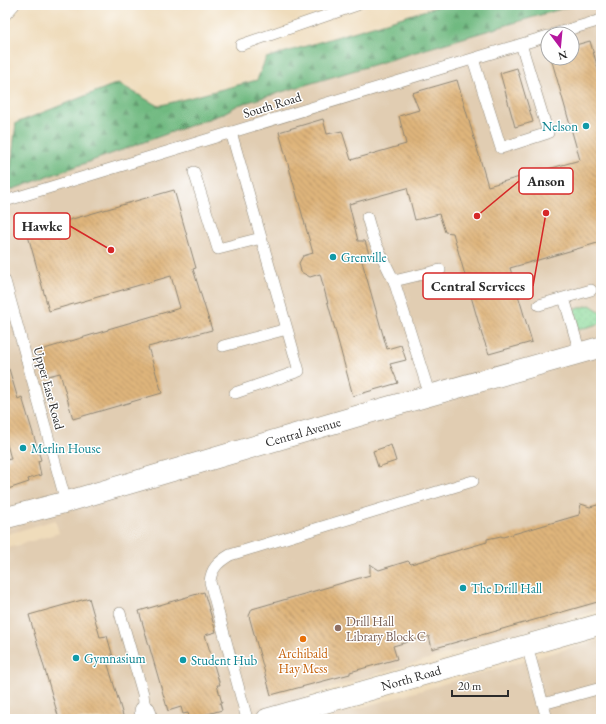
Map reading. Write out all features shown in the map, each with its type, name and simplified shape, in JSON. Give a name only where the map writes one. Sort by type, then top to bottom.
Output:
[{"type":"street","name":"Central Avenue","points":[[5,518],[66,502],[601,347]]},
{"type":"street","name":"North Road","points":[[267,719],[601,624]]},
{"type":"lane","points":[[5,15],[14,5]]},
{"type":"lane","points":[[241,45],[357,5]]},
{"type":"lane","points":[[580,26],[601,20]]},
{"type":"lane","name":"South Road","points":[[5,201],[540,38]]},
{"type":"lane","points":[[473,59],[501,148],[548,133],[521,44]]},
{"type":"lane","points":[[231,132],[299,372],[236,393]]},
{"type":"lane","points":[[194,172],[218,249],[261,238]]},
{"type":"lane","points":[[367,217],[373,238],[394,281],[430,396]]},
{"type":"lane","points":[[394,281],[440,270]]},
{"type":"lane","name":"Upper East Road","points":[[5,281],[66,502]]},
{"type":"lane","points":[[539,305],[591,290]]},
{"type":"lane","points":[[564,298],[580,353]]},
{"type":"lane","points":[[223,346],[287,329]]},
{"type":"lane","points":[[247,719],[210,582],[211,573],[219,561],[230,555],[473,481]]},
{"type":"lane","points":[[120,614],[143,694],[146,715]]},
{"type":"lane","points":[[527,646],[547,719]]},
{"type":"lane","points":[[543,704],[601,688]]},
{"type":"shaded area","points":[[533,5],[601,5],[601,609],[305,695],[318,719],[5,719],[5,549],[59,533],[55,520],[5,535],[5,177],[9,176],[5,174],[355,56]]},
{"type":"shaded area","points":[[601,639],[601,719],[321,719]]},
{"type":"green space","points":[[443,5],[574,5],[238,105],[222,114],[5,192],[5,177],[10,175],[16,123],[118,83],[158,106],[257,80],[266,58]]},
{"type":"green space","points":[[590,305],[601,312],[601,323],[578,330],[573,310]]},
{"type":"building","points":[[590,41],[601,79],[601,242],[510,268],[532,342],[489,354],[482,335],[453,233],[445,232],[439,214],[415,220],[407,188],[349,204],[358,241],[365,241],[369,254],[361,258],[387,349],[401,345],[406,360],[390,364],[398,383],[353,396],[320,274],[310,277],[301,272],[299,263],[303,256],[313,253],[279,132],[323,119],[327,134],[342,131],[351,160],[406,144],[399,116],[419,110],[412,93],[457,80],[488,186],[580,160],[553,66],[580,66],[580,44]]},
{"type":"building","points":[[517,68],[533,122],[515,127],[500,73]]},
{"type":"building","points":[[174,190],[196,268],[193,269],[212,330],[148,347],[162,393],[73,419],[60,373],[48,376],[41,350],[180,308],[171,276],[49,311],[27,232]]},
{"type":"building","name":"Merlin House","points":[[9,369],[18,399],[22,397],[41,460],[38,461],[41,475],[28,479],[29,482],[5,490],[5,460],[11,459],[5,437],[5,370]]},
{"type":"building","points":[[391,445],[396,461],[378,467],[373,451]]},
{"type":"building","name":"The Drill Hall","points":[[581,504],[590,507],[601,504],[601,601],[432,649],[429,636],[393,646],[397,659],[350,672],[350,674],[271,695],[249,616],[252,609],[370,575],[370,564],[379,570],[408,561],[411,564],[487,542],[487,539],[501,536],[503,537],[579,515]]},
{"type":"building","name":"Student Hub","points":[[204,592],[216,632],[205,635],[220,685],[217,685],[222,703],[220,703],[222,710],[190,719],[188,713],[183,714],[181,707],[168,711],[139,611]]},
{"type":"building","name":"Gymnasium","points":[[89,598],[100,637],[107,636],[113,657],[106,658],[124,719],[59,719],[29,615]]},
{"type":"place","name":"Nelson","points":[[586,126]]},
{"type":"place","name":"Central Services","points":[[546,213]]},
{"type":"place","name":"Anson","points":[[477,216]]},
{"type":"place","name":"Hawke","points":[[111,250]]},
{"type":"place","name":"Grenville","points":[[333,257]]},
{"type":"place","name":"Merlin House","points":[[23,448]]},
{"type":"place","name":"The Drill Hall","points":[[463,588]]},
{"type":"place","name":"Drill Hall Library Block C","points":[[338,628]]},
{"type":"place","name":"Archibald Hay Mess","points":[[303,639]]},
{"type":"place","name":"Gymnasium","points":[[76,658]]},
{"type":"place","name":"Student Hub","points":[[183,660]]}]
